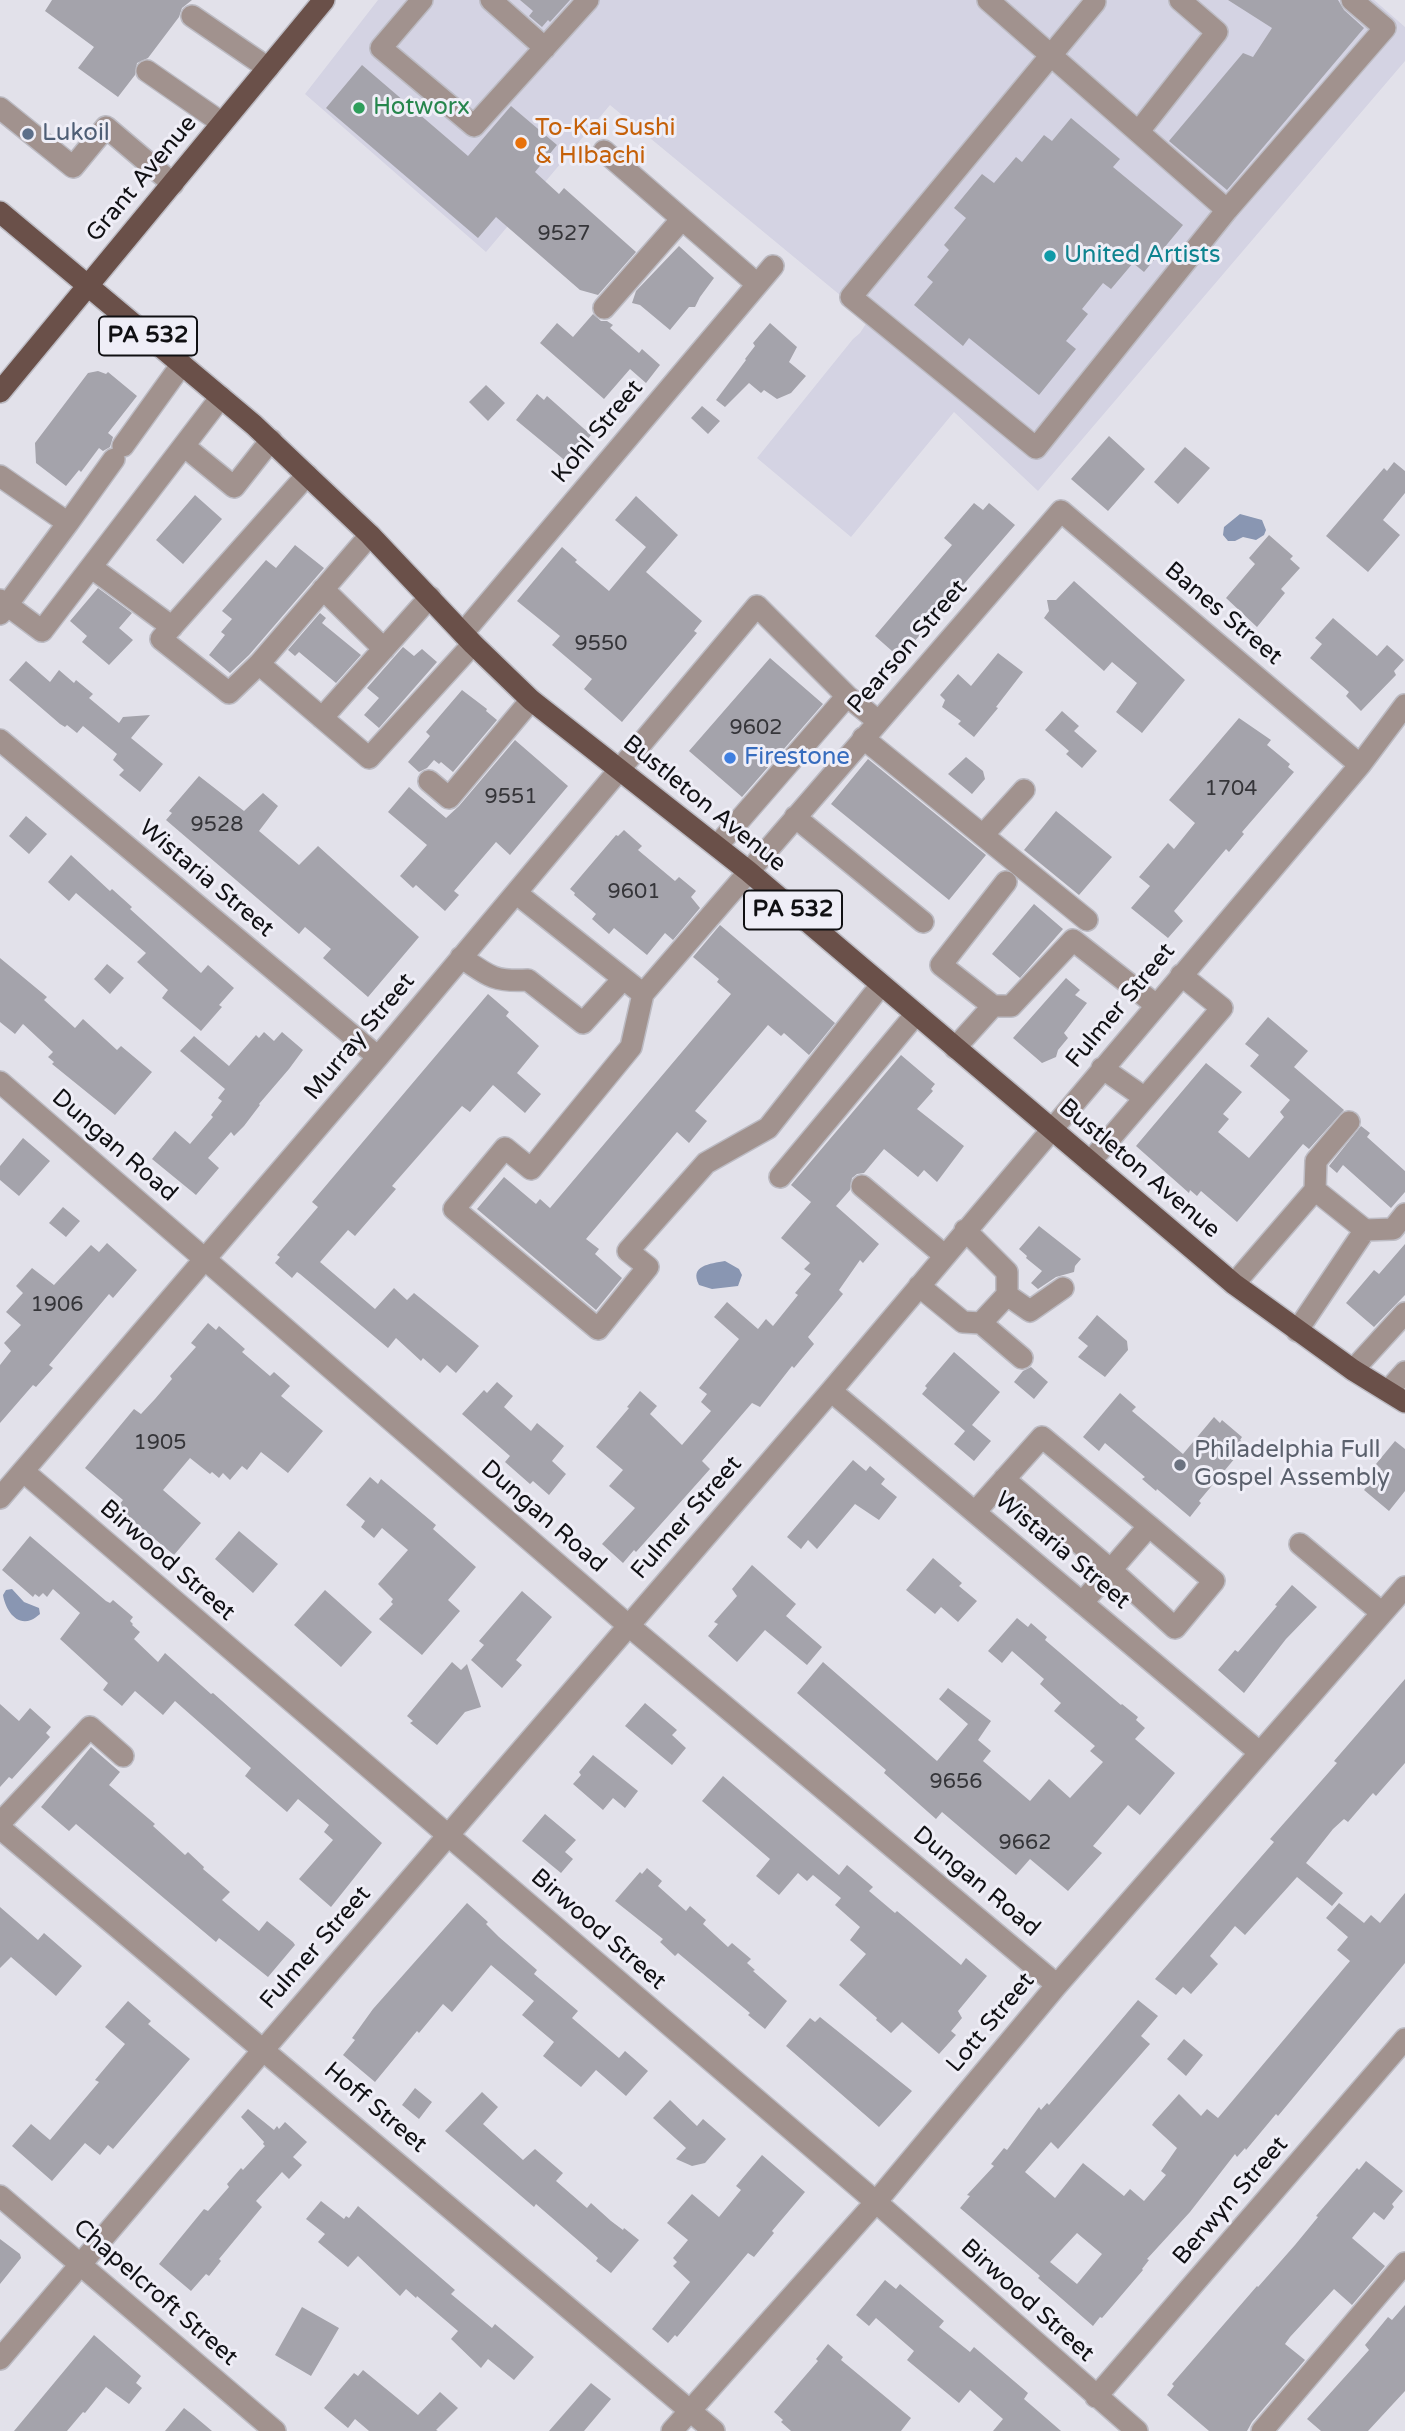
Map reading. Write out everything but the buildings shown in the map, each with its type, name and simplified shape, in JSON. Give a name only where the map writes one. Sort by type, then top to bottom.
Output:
[{"type":"main road","name":"Grant Avenue","points":[[0,392],[324,0]]},
{"type":"main road","name":"Bustleton Avenue","points":[[0,212],[271,440],[370,535],[531,700],[748,871],[1234,1284],[1353,1370],[1396,1396]]},
{"type":"street","points":[[422,0],[381,48],[474,126],[588,0]]},
{"type":"street","points":[[491,0],[545,48]]},
{"type":"street","points":[[989,0],[1227,210]]},
{"type":"street","points":[[1139,131],[1217,32],[1180,0]]},
{"type":"street","points":[[1095,2],[851,297],[1036,448],[1227,210],[1385,28],[1352,0]]},
{"type":"street","points":[[192,16],[268,68]]},
{"type":"street","points":[[147,71],[222,123]]},
{"type":"street","points":[[0,108],[73,167],[106,127],[173,184]]},
{"type":"street","points":[[604,151],[757,284]]},
{"type":"street","points":[[604,308],[682,219]]},
{"type":"street","name":"Kohl Street","points":[[322,718],[369,758],[773,266]]},
{"type":"street","points":[[182,364],[68,523],[3,606],[42,631],[221,397]]},
{"type":"street","points":[[184,446],[234,487],[271,440]]},
{"type":"street","points":[[0,475],[68,523]]},
{"type":"street","points":[[307,475],[161,639],[229,693],[259,664],[370,535]]},
{"type":"street","name":"Banes Street","points":[[1053,520],[1061,511],[1360,765]]},
{"type":"street","name":"Pearson Street","points":[[643,994],[1053,520]]},
{"type":"street","points":[[91,567],[172,627]]},
{"type":"street","points":[[323,589],[384,649]]},
{"type":"street","points":[[259,664],[322,718],[430,597]]},
{"type":"street","name":"Murray Street","points":[[0,1498],[378,1057],[757,606],[847,696]]},
{"type":"street","points":[[717,846],[847,696],[878,721]]},
{"type":"street","points":[[429,781],[449,798],[531,700]]},
{"type":"street","name":"Fulmer Street","points":[[0,2359],[831,1391],[1360,765],[1405,705]]},
{"type":"street","points":[[863,738],[1087,920]]},
{"type":"street","name":"Wistaria Street","points":[[0,740],[378,1057]]},
{"type":"street","points":[[983,835],[1024,790]]},
{"type":"street","points":[[795,817],[923,922]]},
{"type":"street","points":[[1006,882],[941,965],[993,1006],[1011,1006],[1073,940],[1156,1005]]},
{"type":"street","points":[[516,893],[643,994],[631,1047],[531,1169],[505,1148],[454,1209],[598,1329],[648,1267],[628,1251],[705,1163],[768,1128],[881,985]]},
{"type":"street","points":[[461,957],[491,978],[507,981],[528,980],[583,1023],[623,979]]},
{"type":"street","points":[[1090,1162],[1222,1008],[1181,975]]},
{"type":"street","points":[[955,1048],[993,1006]]},
{"type":"street","points":[[780,1177],[916,1014]]},
{"type":"street","points":[[1102,1068],[1145,1098]]},
{"type":"street","name":"Dungan Road","points":[[0,1082],[629,1626],[1057,1985]]},
{"type":"street","points":[[1234,1284],[1315,1191],[1316,1161],[1349,1122]]},
{"type":"street","points":[[862,1186],[944,1255]]},
{"type":"street","points":[[1315,1191],[1365,1230],[1393,1229],[1405,1214]]},
{"type":"street","points":[[965,1230],[1007,1272],[1007,1295],[981,1323]]},
{"type":"street","points":[[1297,1331],[1365,1230]]},
{"type":"street","points":[[919,1286],[963,1322],[981,1323],[1021,1358]]},
{"type":"street","points":[[1007,1295],[1030,1311],[1063,1288]]},
{"type":"street","points":[[1353,1370],[1405,1312]]},
{"type":"street","points":[[1396,1396],[1405,1372]]},
{"type":"street","name":"Wistaria Street","points":[[831,1391],[1259,1752]]},
{"type":"street","points":[[975,1512],[1004,1479],[1042,1437],[1214,1581],[1175,1628],[1004,1479]]},
{"type":"street","name":"Birwood Street","points":[[23,1471],[876,2202],[1137,2431]]},
{"type":"street","points":[[1082,1603],[1149,1527]]},
{"type":"street","points":[[1300,1544],[1382,1613]]},
{"type":"street","name":"Lott Street","points":[[672,2431],[876,2202],[1057,1985],[1405,1587]]},
{"type":"street","points":[[0,1826],[90,1727],[123,1756]]},
{"type":"street","name":"Hoff Street","points":[[0,1826],[714,2431]]},
{"type":"street","name":"Berwyn Street","points":[[1096,2397],[1405,2039]]},
{"type":"street","name":"Chapelcroft Street","points":[[0,2196],[275,2431]]},
{"type":"street","points":[[1262,2431],[1405,2263]]},
{"type":"shaded area","points":[[378,0],[1374,0],[1405,27],[1405,61],[1038,491],[954,412],[851,537],[757,458],[869,319],[610,105],[486,252],[305,94]]},
{"type":"water","points":[[1240,514],[1262,520],[1266,530],[1264,535],[1256,540],[1243,537],[1228,541],[1223,535],[1224,527]]},
{"type":"water","points":[[725,1261],[739,1269],[742,1275],[738,1286],[712,1289],[699,1285],[699,1269]]},
{"type":"water","points":[[12,1589],[24,1602],[39,1608],[40,1614],[25,1621],[12,1615],[3,1595],[6,1590]]},
{"type":"place","name":"Hotworx","points":[[359,108]]},
{"type":"place","name":"Lukoil","points":[[28,134]]},
{"type":"place","name":"To-Kai Sushi & HIbachi","points":[[521,143]]},
{"type":"place","name":"United Artists","points":[[1050,256]]},
{"type":"place","name":"Firestone","points":[[730,758]]},
{"type":"place","name":"Philadelphia Full Gospel Assembly","points":[[1180,1465]]}]
